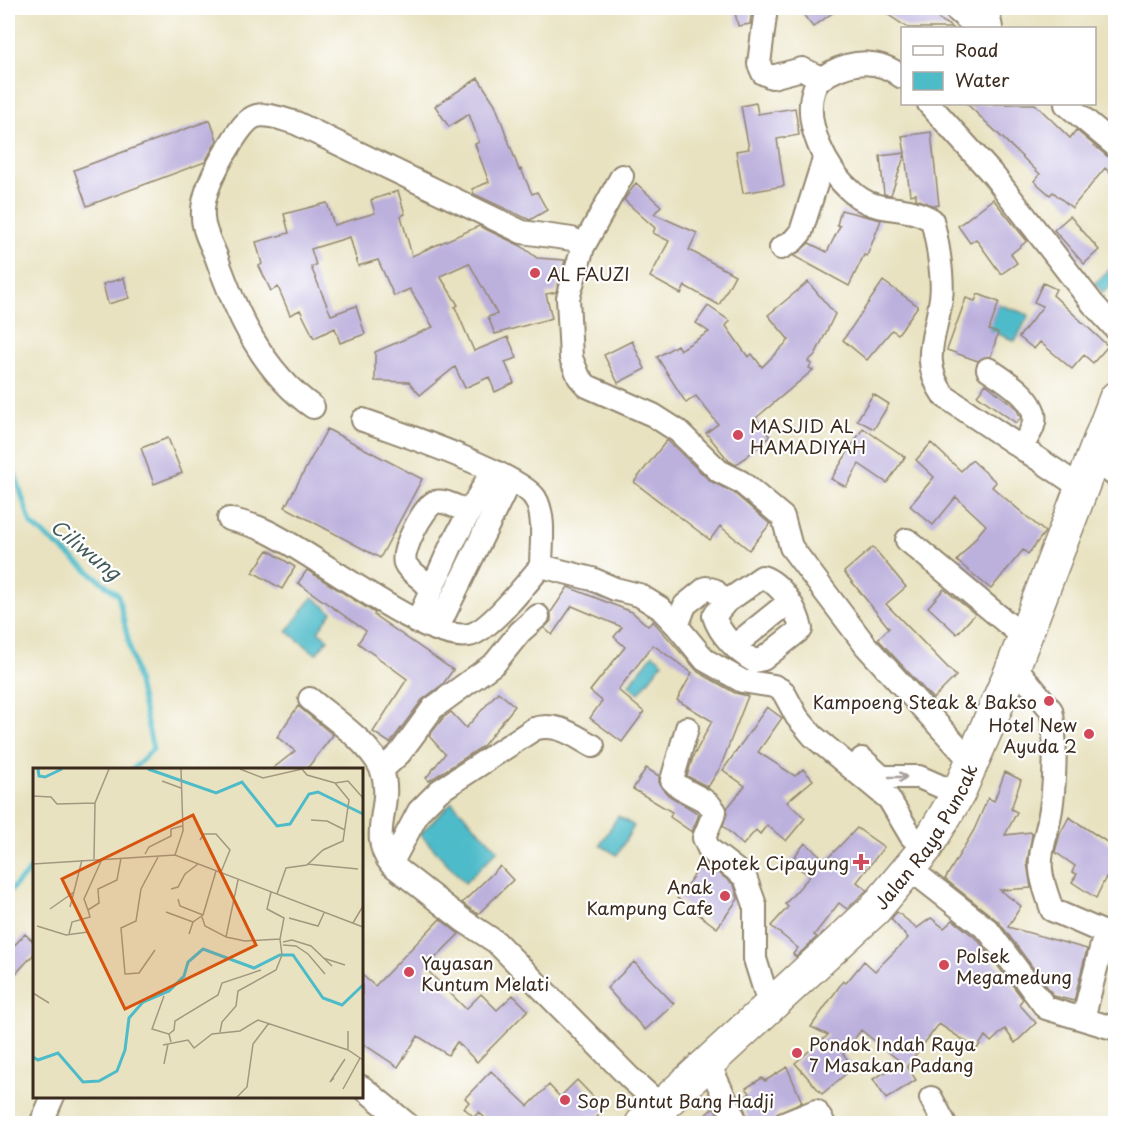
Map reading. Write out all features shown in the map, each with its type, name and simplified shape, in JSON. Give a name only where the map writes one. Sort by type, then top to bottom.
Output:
[{"type":"highway","name":"Jalan Raya Puncak","points":[[652,1115],[874,909],[917,859],[958,794],[1020,651],[1096,474],[1116,398]]},
{"type":"street","points":[[766,8],[759,64],[763,73],[772,76],[802,69],[821,78]]},
{"type":"street","points":[[954,8],[977,27]]},
{"type":"street","points":[[987,8],[991,27]]},
{"type":"street","points":[[901,76],[893,70],[863,63],[846,64],[821,78],[814,88],[812,99],[813,125],[824,159],[836,176],[862,201],[882,208],[909,209],[932,220],[942,296],[929,362],[933,381],[944,396],[1021,447],[1096,474]]},
{"type":"street","points":[[930,105],[994,176],[1093,304],[1116,329]]},
{"type":"street","points":[[1067,105],[1116,146]]},
{"type":"street","points":[[313,406],[288,388],[247,332],[202,219],[203,205],[225,153],[240,129],[252,116],[266,114],[296,123],[522,232],[572,239],[583,247]]},
{"type":"street","points":[[781,248],[793,241],[801,232],[824,159]]},
{"type":"street","points":[[622,176],[583,247],[568,298],[571,358],[579,377],[587,386],[652,415],[678,431],[719,471],[741,482],[783,517],[791,547],[866,646],[971,762]]},
{"type":"street","points":[[988,369],[1019,392],[1032,406],[1034,425],[1021,447]]},
{"type":"street","points":[[229,519],[264,530],[427,625],[454,635],[471,635],[500,613],[541,566],[540,514],[534,496],[501,476],[442,448],[363,420]]},
{"type":"street","points":[[430,589],[419,575],[409,570],[403,560],[404,551],[428,505],[438,501],[466,509],[474,504],[501,476]]},
{"type":"street","points":[[427,625],[501,476]]},
{"type":"street","points":[[427,625],[430,589],[474,504]]},
{"type":"street","points":[[907,540],[1020,651],[1051,710],[1055,738],[1049,819],[1043,841],[1041,870],[1052,910],[1105,933],[1083,1019]]},
{"type":"street","points":[[541,566],[639,595],[660,608],[705,660],[742,681],[774,686],[783,691],[797,717],[813,736],[889,799],[911,836],[917,859],[988,930],[1046,1008],[1116,1029]]},
{"type":"street","points":[[762,577],[773,581],[789,602],[799,617],[801,629],[763,659],[754,661],[734,646],[718,627],[714,616],[726,602],[762,577]]},
{"type":"street","points":[[677,626],[685,605],[706,588],[714,590],[726,602]]},
{"type":"street","points":[[734,646],[789,602]]},
{"type":"street","points":[[382,770],[400,753],[433,708],[495,663],[519,632],[538,616]]},
{"type":"street","points":[[309,699],[360,741],[382,770],[386,805],[379,835],[378,853]]},
{"type":"street","points":[[378,853],[439,791],[534,729],[546,725],[561,728],[593,746]]},
{"type":"street","points":[[687,728],[672,780],[707,800],[715,811],[704,838],[709,849],[745,877],[755,905],[755,959],[770,1007]]},
{"type":"street","points":[[813,736],[835,735],[882,777],[919,777],[958,794]]},
{"type":"street","points":[[378,853],[464,921],[496,942],[630,1078],[652,1115]]},
{"type":"street","points":[[709,1064],[737,1124]]},
{"type":"street","points":[[363,1088],[407,1124]]},
{"type":"street","points":[[42,1124],[52,1098]]},
{"type":"street","points":[[931,1098],[945,1124]]},
{"type":"street","points":[[784,1124],[816,1111],[824,1124]]},
{"type":"water","points":[[1115,265],[1115,282],[1103,293],[1095,283]]},
{"type":"water","points":[[998,304],[1029,315],[1015,341],[989,330]]},
{"type":"water","points":[[313,597],[332,612],[318,631],[328,639],[316,654],[287,631]]},
{"type":"water","points":[[653,654],[663,662],[639,693],[629,685]]},
{"type":"water","points":[[452,802],[498,850],[465,883],[420,834]]},
{"type":"water","points":[[618,816],[634,826],[617,855],[600,845]]},
{"type":"building","points":[[734,8],[752,8],[750,24],[738,26]]},
{"type":"building","points":[[798,8],[839,8],[813,27]]},
{"type":"building","points":[[878,8],[922,8],[951,27],[906,27]]},
{"type":"building","points":[[478,78],[495,104],[519,170],[521,169],[532,194],[537,192],[547,210],[530,220],[474,194],[472,189],[489,182],[475,144],[479,142],[469,114],[449,127],[435,106]]},
{"type":"building","points":[[756,103],[758,114],[795,108],[799,135],[777,139],[784,186],[743,193],[736,151],[749,149],[741,106]]},
{"type":"building","points":[[968,105],[1036,105],[1070,138],[1076,130],[1107,156],[1116,159],[1116,179],[1105,168],[1072,208],[1053,192],[1050,195],[1034,181],[1040,174]]},
{"type":"building","points":[[210,120],[217,140],[205,162],[87,206],[74,170]]},
{"type":"building","points":[[931,132],[939,205],[934,206],[916,199],[916,194],[910,195],[905,154],[891,195],[884,194],[880,156],[905,153],[902,136]]},
{"type":"building","points":[[636,183],[661,206],[654,214],[697,233],[689,250],[735,275],[719,305],[685,286],[681,294],[650,277],[669,241],[653,233],[655,228],[624,200]]},
{"type":"building","points":[[398,191],[405,214],[401,216],[412,256],[479,226],[521,246],[537,258],[565,260],[556,292],[546,294],[552,318],[495,334],[488,317],[497,314],[469,263],[440,276],[458,305],[455,307],[474,351],[508,337],[517,358],[505,362],[514,383],[495,392],[489,377],[465,388],[455,367],[420,395],[409,382],[375,381],[375,352],[433,327],[410,289],[394,296],[378,260],[358,266],[350,237],[311,249],[316,265],[311,267],[331,315],[356,306],[365,334],[340,343],[335,328],[314,338],[300,310],[290,315],[278,287],[271,291],[259,266],[262,264],[256,242],[289,233],[284,214],[327,203],[334,225],[375,213],[371,200]]},
{"type":"building","points":[[993,199],[1027,241],[1011,254],[1017,263],[1001,274],[976,239],[970,243],[958,226]]},
{"type":"building","points":[[841,210],[881,220],[867,256],[864,255],[849,286],[794,256],[809,243],[827,252],[840,226],[837,225]]},
{"type":"building","points":[[1070,216],[1099,250],[1084,264],[1054,230]]},
{"type":"building","points":[[124,278],[129,298],[108,304],[103,284]]},
{"type":"building","points":[[883,281],[918,306],[898,334],[892,330],[867,360],[843,340]]},
{"type":"building","points":[[808,282],[835,314],[815,355],[808,361],[811,364],[809,368],[813,370],[756,418],[770,437],[736,465],[729,461],[706,433],[718,424],[696,396],[686,403],[657,357],[677,345],[680,350],[709,332],[696,323],[708,306],[730,321],[726,326],[748,357],[752,354],[762,367],[789,340],[768,315]]},
{"type":"building","points":[[1043,283],[1056,289],[1053,295],[1108,346],[1093,363],[1084,355],[1072,369],[1040,342],[1034,349],[1019,337],[1043,306],[1034,302]]},
{"type":"building","points":[[978,294],[999,302],[989,330],[998,333],[991,356],[978,361],[947,350],[966,298],[975,301]]},
{"type":"building","points":[[632,341],[645,369],[618,383],[604,355]]},
{"type":"building","points":[[986,384],[1016,408],[1021,418],[1016,423],[977,395]]},
{"type":"building","points":[[873,394],[889,404],[874,429],[857,420]]},
{"type":"building","points":[[863,428],[905,457],[887,483],[859,464],[846,487],[831,479]]},
{"type":"building","points":[[327,429],[422,479],[380,558],[285,507]]},
{"type":"building","points":[[168,438],[182,473],[154,484],[141,448]]},
{"type":"building","points":[[667,440],[710,481],[734,493],[770,524],[749,550],[720,526],[710,540],[634,482]]},
{"type":"building","points":[[931,443],[961,471],[972,460],[996,482],[992,487],[1045,532],[1028,554],[1023,550],[991,589],[957,561],[986,525],[956,497],[933,525],[910,506],[934,477],[916,460]]},
{"type":"building","points":[[873,547],[906,587],[886,604],[956,676],[933,699],[878,639],[889,628],[844,572]]},
{"type":"building","points":[[268,550],[295,567],[282,589],[253,572]]},
{"type":"building","points":[[307,570],[375,613],[374,615],[453,670],[443,684],[422,700],[390,743],[373,732],[407,679],[358,643],[366,631],[298,583]]},
{"type":"building","points":[[568,587],[632,612],[648,626],[653,621],[698,672],[735,693],[748,696],[720,768],[708,787],[687,776],[693,757],[712,721],[677,700],[692,673],[653,645],[618,690],[644,712],[622,742],[590,718],[602,701],[590,691],[625,647],[614,637],[622,627],[572,606],[552,635],[544,628],[551,621],[551,612]]},
{"type":"building","points":[[944,589],[975,614],[957,634],[928,607]]},
{"type":"building","points":[[498,692],[515,706],[483,746],[429,781],[426,778],[445,754],[429,736],[443,718],[451,712],[466,728]]},
{"type":"building","points":[[298,706],[333,735],[308,768],[274,768],[295,751],[277,737]]},
{"type":"building","points":[[767,707],[782,718],[758,752],[795,776],[803,769],[813,780],[787,802],[805,818],[786,841],[767,825],[760,834],[756,830],[743,845],[723,826],[728,807],[745,786],[723,770]]},
{"type":"building","points":[[646,768],[659,776],[659,784],[668,795],[699,814],[692,832],[670,817],[672,812],[633,789]]},
{"type":"building","points":[[1005,772],[1021,780],[1011,809],[1017,812],[1005,835],[1031,832],[1032,835],[1027,863],[1031,888],[1000,890],[1021,906],[1008,927],[1087,949],[1074,1001],[1054,996],[999,922],[945,879],[974,830],[988,798],[994,801]]},
{"type":"building","points":[[1069,817],[1116,848],[1116,883],[1106,877],[1096,898],[1072,882],[1077,874],[1072,872],[1075,866],[1055,852],[1060,834]]},
{"type":"building","points":[[857,828],[884,847],[857,882],[867,890],[847,909],[839,903],[814,935],[817,937],[796,957],[793,954],[798,948],[771,926],[788,907],[785,904],[810,876],[790,862],[805,843],[826,860]]},
{"type":"building","points":[[704,862],[734,885],[738,899],[717,928],[677,898]]},
{"type":"building","points":[[500,866],[513,880],[478,914],[462,903]]},
{"type":"building","points":[[897,912],[917,928],[931,918],[944,928],[953,920],[978,940],[1023,999],[1019,1004],[1036,1023],[1015,1043],[1005,1029],[991,1042],[985,1036],[977,1049],[939,1024],[907,1066],[916,1080],[886,1099],[873,1079],[902,1063],[861,1030],[843,1054],[854,1067],[822,1094],[795,1063],[828,1035],[811,1027],[843,981],[846,983],[864,961],[875,971],[908,938],[891,919]]},
{"type":"building","points":[[440,919],[459,934],[425,968],[466,1009],[481,994],[497,1010],[513,995],[528,1010],[477,1062],[457,1042],[448,1055],[418,1036],[398,1067],[363,1044],[363,976],[375,986]]},
{"type":"building","points":[[25,934],[33,941],[33,955],[8,982],[8,952]]},
{"type":"building","points":[[634,962],[674,1004],[645,1030],[607,988]]},
{"type":"building","points":[[787,1067],[802,1102],[778,1112],[771,1124],[750,1124],[741,1100],[750,1093],[746,1088],[762,1078],[765,1081]]},
{"type":"building","points":[[491,1071],[528,1106],[549,1085],[560,1097],[577,1080],[605,1109],[590,1124],[491,1124],[479,1112],[474,1117],[464,1108],[469,1102],[465,1098]]},
{"type":"building","points":[[714,1107],[722,1124],[696,1124]]},
{"type":"waterway","name":"Ciliwung","points":[[8,452],[31,524],[118,595],[153,749],[134,768]]},
{"type":"waterway","name":"Ciliwung","points":[[8,893],[33,867]]},
{"type":"place","name":"AL FAUZI","points":[[535,273]]},
{"type":"place","name":"MASJID AL HAMADIYAH","points":[[738,435]]},
{"type":"place","name":"Kampoeng Steak & Bakso","points":[[1049,701]]},
{"type":"place","name":"Hotel New Ayuda 2","points":[[1089,734]]},
{"type":"place","name":"Apotek Cipayung","points":[[861,862]]},
{"type":"place","name":"Anak Kampung Cafe","points":[[725,896]]},
{"type":"place","name":"Polsek Megamedung","points":[[944,965]]},
{"type":"place","name":"Yayasan Kuntum Melati","points":[[409,972]]},
{"type":"place","name":"Pondok Indah Raya 7 Masakan Padang","points":[[797,1053]]},
{"type":"place","name":"Sop Buntut Bang Hadji","points":[[565,1100]]}]
